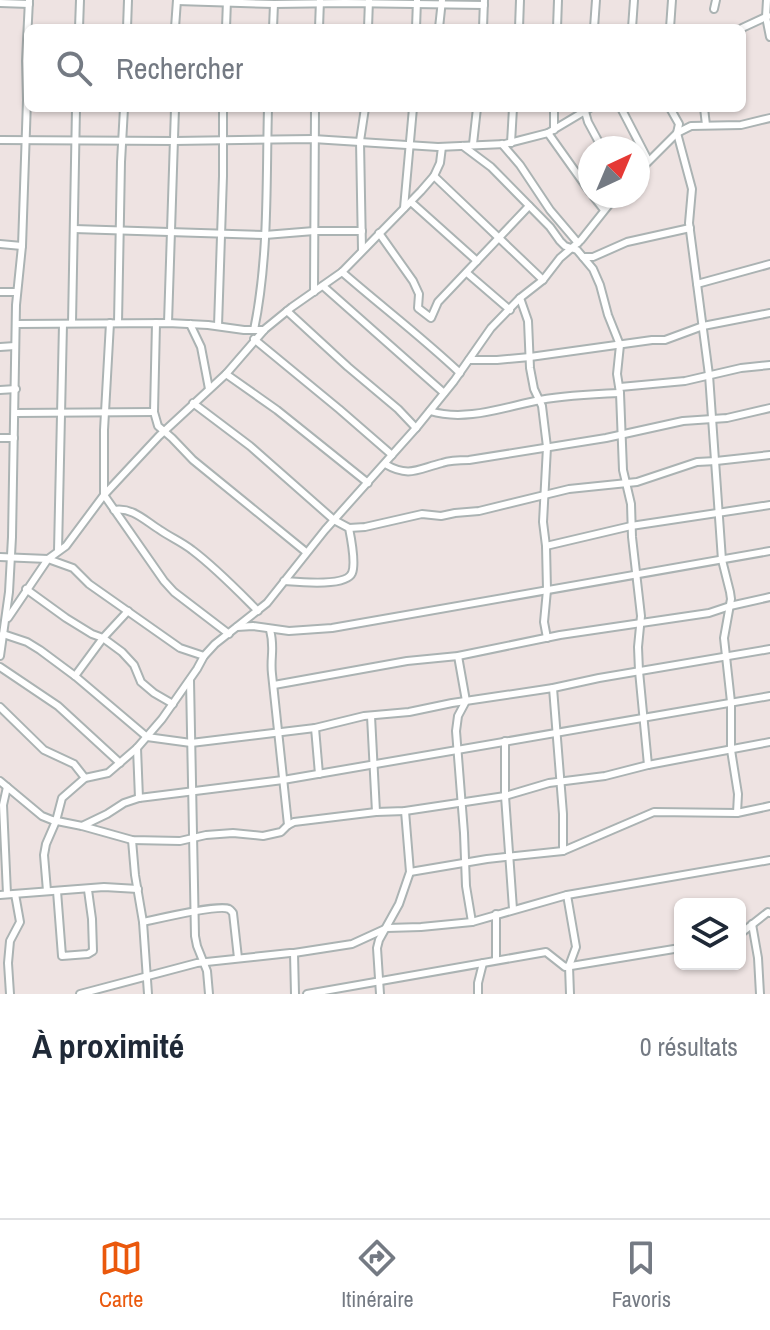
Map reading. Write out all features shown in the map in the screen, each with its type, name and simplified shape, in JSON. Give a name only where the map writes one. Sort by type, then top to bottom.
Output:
[{"type":"street","points":[[79,24],[80,0]]},
{"type":"street","points":[[127,24],[128,0]]},
{"type":"street","points":[[175,24],[177,0],[484,3],[483,24]]},
{"type":"street","points":[[519,24],[520,0]]},
{"type":"street","points":[[557,24],[558,0]]},
{"type":"street","points":[[594,24],[596,0]]},
{"type":"street","points":[[632,24],[634,0]]},
{"type":"street","points":[[670,24],[672,0]]},
{"type":"street","points":[[714,9],[716,0]]},
{"type":"street","points":[[767,0],[770,37]]},
{"type":"street","points":[[368,24],[369,1]]},
{"type":"street","points":[[0,3],[29,2],[28,24]]},
{"type":"street","points":[[226,24],[227,2]]},
{"type":"street","points":[[273,24],[275,2]]},
{"type":"street","points":[[319,24],[320,2]]},
{"type":"street","points":[[416,24],[417,2]]},
{"type":"street","points":[[439,24],[441,2]]},
{"type":"street","points":[[746,26],[768,16]]},
{"type":"street","points":[[0,653],[9,592],[15,346],[26,112]]},
{"type":"street","points":[[72,323],[76,112]]},
{"type":"street","points":[[124,112],[120,230],[105,413],[104,495],[164,581],[229,634]]},
{"type":"street","points":[[168,323],[175,112]]},
{"type":"street","points":[[218,326],[223,112]]},
{"type":"street","points":[[254,330],[262,279],[268,192],[268,112]]},
{"type":"street","points":[[314,292],[315,112]]},
{"type":"street","points":[[362,250],[360,141],[364,112]]},
{"type":"street","points":[[404,208],[413,112]]},
{"type":"street","points":[[473,144],[477,112]]},
{"type":"street","points":[[511,143],[513,112]]},
{"type":"street","points":[[554,112],[551,132],[578,174]]},
{"type":"street","points":[[0,140],[313,139],[463,146],[511,143],[551,132],[581,112]]},
{"type":"street","points":[[586,112],[596,136]]},
{"type":"street","points":[[623,112],[636,136]]},
{"type":"street","points":[[672,112],[679,124],[677,133],[692,189],[690,228],[709,375],[722,560],[730,592],[724,638],[731,702],[731,750],[738,794],[737,813]]},
{"type":"street","points":[[704,112],[706,125]]},
{"type":"street","points":[[650,158],[677,133],[691,126],[741,125],[770,118]]},
{"type":"street","points":[[502,144],[593,269],[620,345],[617,374],[623,470],[631,504],[641,623],[639,671],[648,765]]},
{"type":"street","points":[[463,146],[491,167],[565,246],[575,245]]},
{"type":"street","points":[[6,621],[48,559],[66,546],[104,495],[163,431],[226,374],[265,329],[342,272],[411,202],[434,176],[442,147]]},
{"type":"street","points":[[434,176],[543,280]]},
{"type":"street","points":[[411,202],[477,261]]},
{"type":"street","points":[[379,233],[413,281],[419,294],[418,308],[432,318],[438,302],[529,206]]},
{"type":"street","points":[[47,891],[44,855],[62,798],[85,778],[108,773],[137,748],[173,704],[204,656],[267,603],[306,552],[430,411],[487,333],[520,298],[543,280],[604,210]]},
{"type":"street","points":[[583,257],[593,257],[627,242],[690,228]]},
{"type":"street","points":[[74,229],[265,235],[362,231]]},
{"type":"street","points":[[0,244],[22,246]]},
{"type":"street","points":[[697,284],[770,264]]},
{"type":"street","points":[[342,272],[460,373]]},
{"type":"street","points":[[467,273],[510,310]]},
{"type":"street","points":[[323,286],[444,393]]},
{"type":"street","points":[[0,292],[17,292]]},
{"type":"street","points":[[520,298],[528,321],[533,383],[540,400],[547,447],[543,522],[547,590],[544,622],[547,638]]},
{"type":"street","points":[[287,311],[416,428]]},
{"type":"street","points":[[469,360],[530,357],[665,340],[703,326],[770,313]]},
{"type":"street","points":[[156,323],[154,412],[158,426],[201,467],[306,552]]},
{"type":"street","points":[[16,324],[168,323],[265,329]]},
{"type":"street","points":[[58,551],[63,324]]},
{"type":"street","points":[[190,324],[201,347],[209,389]]},
{"type":"street","points":[[244,330],[392,455]]},
{"type":"street","points":[[0,347],[15,346]]},
{"type":"street","points":[[430,411],[456,416],[770,365]]},
{"type":"street","points":[[226,374],[277,410],[368,483]]},
{"type":"street","points":[[0,390],[16,389]]},
{"type":"street","points":[[193,403],[250,446],[334,520],[349,528],[422,514],[467,513],[569,489],[649,479],[690,463],[770,455]]},
{"type":"street","points":[[385,464],[401,472],[417,472],[452,461],[621,435],[683,421],[727,418],[770,408]]},
{"type":"street","points":[[15,413],[154,412]]},
{"type":"street","points":[[0,438],[14,438]]},
{"type":"street","points":[[546,546],[631,526],[770,505]]},
{"type":"street","points":[[114,510],[136,514],[182,542],[258,611]]},
{"type":"street","points":[[284,581],[336,581],[350,576],[352,553],[349,528]]},
{"type":"street","points":[[237,627],[289,631],[332,628],[770,551]]},
{"type":"street","points":[[0,557],[48,559],[73,568],[83,579],[180,648],[204,656]]},
{"type":"street","points":[[26,589],[66,618],[103,638],[131,661],[141,682],[173,704]]},
{"type":"street","points":[[274,685],[709,613],[770,597]]},
{"type":"street","points":[[75,676],[128,611]]},
{"type":"street","points":[[270,630],[274,647],[271,671],[288,825]]},
{"type":"street","points":[[3,634],[40,650],[147,737],[191,743],[315,728],[770,649]]},
{"type":"street","points":[[458,656],[466,701],[456,724],[466,886],[472,922]]},
{"type":"street","points":[[0,667],[68,714],[120,763]]},
{"type":"street","points":[[190,680],[194,912],[197,946],[207,971],[209,994]]},
{"type":"street","points":[[553,688],[563,851]]},
{"type":"street","points":[[82,826],[139,798],[283,780],[770,696]]},
{"type":"street","points":[[0,707],[44,750],[74,764],[85,778]]},
{"type":"street","points":[[371,716],[376,812]]},
{"type":"street","points":[[315,728],[319,774]]},
{"type":"street","points":[[505,741],[505,796],[513,909]]},
{"type":"street","points":[[0,781],[42,816],[56,821],[132,840],[169,841],[233,833],[272,835],[300,821],[405,811],[505,796],[549,783],[605,776],[770,742]]},
{"type":"street","points":[[137,748],[139,798]]},
{"type":"street","points":[[7,787],[3,805],[7,894],[20,922],[10,941],[10,994]]},
{"type":"street","points":[[410,872],[465,862],[563,851],[654,812],[737,813],[770,806]]},
{"type":"street","points":[[380,994],[377,948],[399,904],[410,872],[405,811]]},
{"type":"street","points":[[132,840],[143,922],[148,994]]},
{"type":"street","points":[[80,994],[98,992],[204,961],[352,944],[387,928],[472,922],[567,895],[770,860]]},
{"type":"street","points":[[7,894],[104,887],[138,889]]},
{"type":"street","points":[[57,891],[62,956],[93,951],[88,890]]},
{"type":"street","points":[[567,895],[576,947],[569,966],[570,994]]},
{"type":"street","points":[[143,922],[225,907],[233,913],[238,958]]},
{"type":"street","points":[[746,929],[770,913]]},
{"type":"street","points":[[496,914],[496,960]]},
{"type":"street","points":[[752,924],[760,994]]},
{"type":"street","points":[[307,994],[546,952],[565,967],[674,949]]},
{"type":"street","points":[[294,953],[295,994]]},
{"type":"street","points":[[478,994],[483,963]]}]
